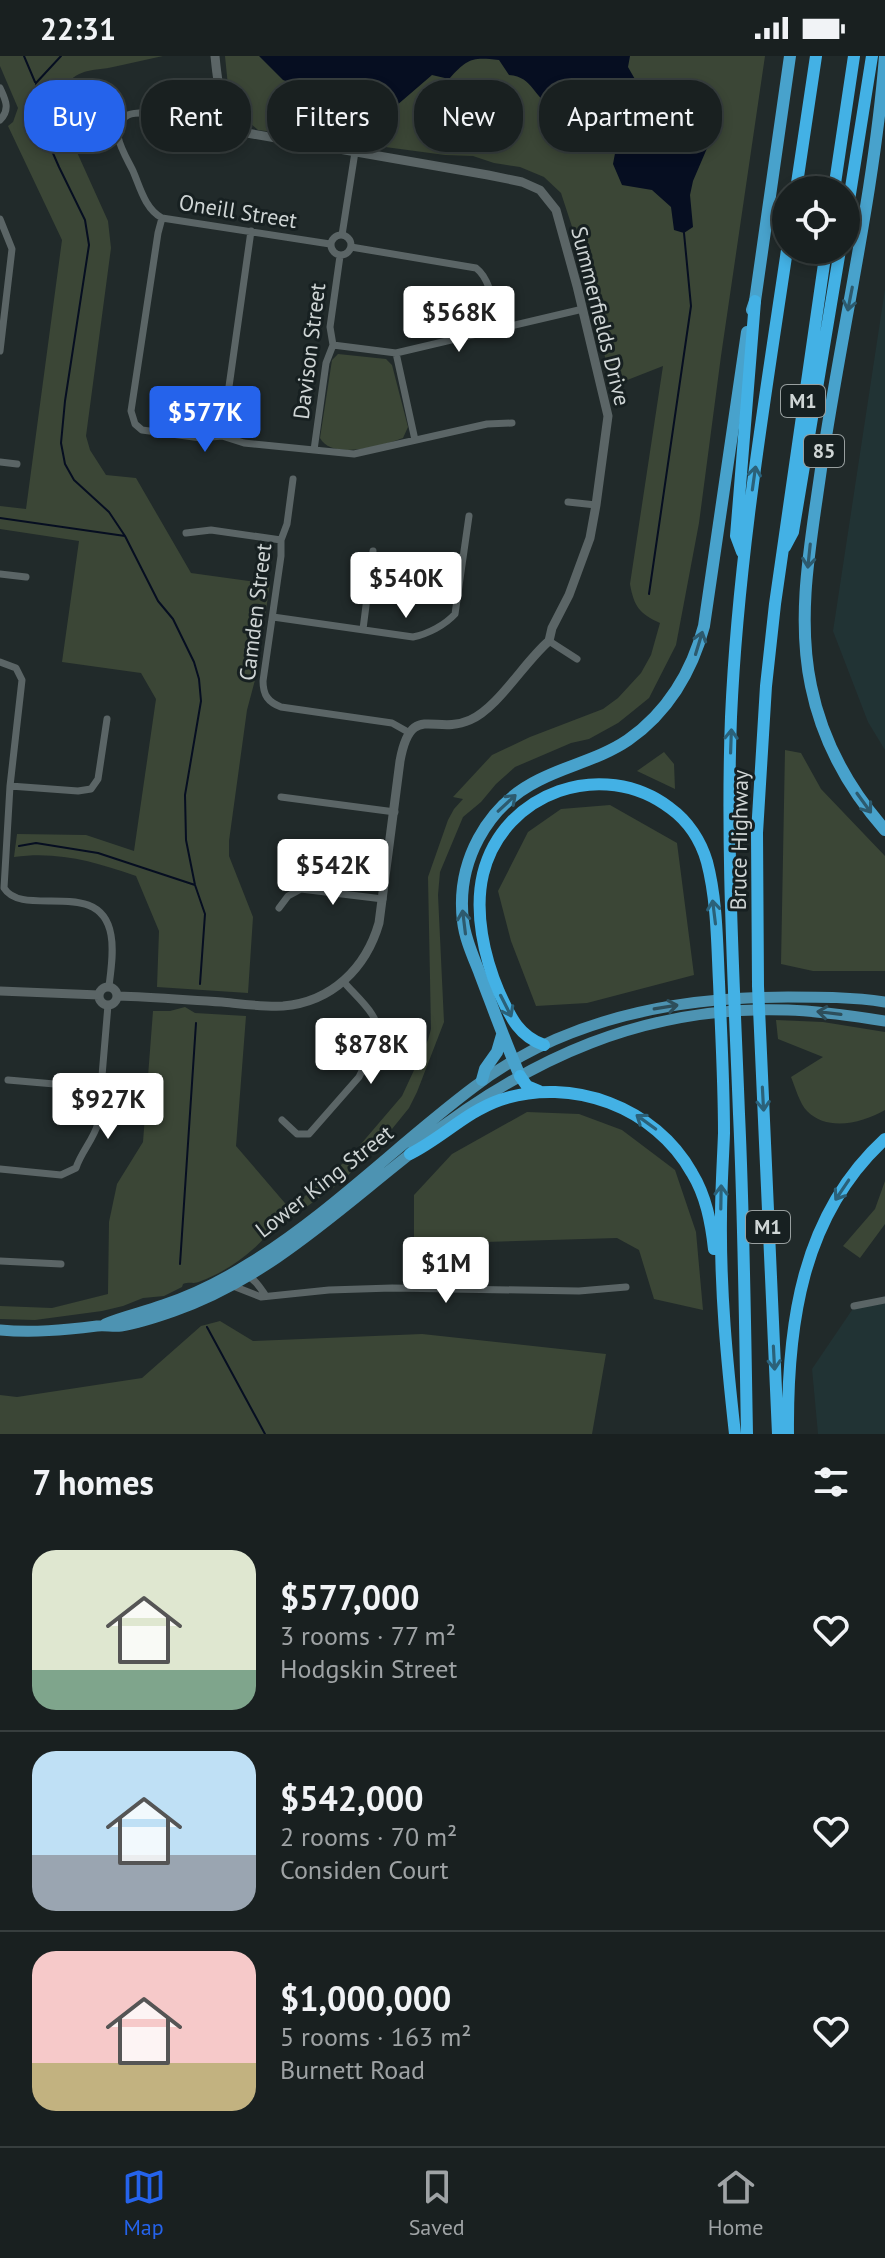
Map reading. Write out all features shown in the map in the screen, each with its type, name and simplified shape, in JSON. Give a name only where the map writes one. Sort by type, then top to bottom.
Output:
[{"type":"highway","points":[[744,555],[736,536],[755,301],[790,56]]},
{"type":"highway","points":[[798,176],[816,56]]},
{"type":"highway","points":[[836,176],[854,56]]},
{"type":"highway","points":[[853,176],[872,56]]},
{"type":"highway","name":"85","points":[[885,56],[862,230],[812,530],[804,613],[808,667],[821,722],[849,781],[885,830]]},
{"type":"highway","name":"Bruce Highway","points":[[747,1434],[742,1185],[729,880],[732,714],[744,555],[785,264]]},
{"type":"highway","name":"Bruce Highway","points":[[778,1434],[758,997],[757,887],[762,736],[781,553],[824,264]]},
{"type":"highway","points":[[781,553],[793,532],[838,264]]},
{"type":"highway","points":[[541,1093],[527,1086],[520,1076],[464,929],[463,892],[473,850],[491,820],[516,794],[540,779],[593,759],[629,740],[656,716],[684,678],[697,651],[704,626],[750,314],[755,301]]},
{"type":"highway","points":[[544,1045],[531,1041],[522,1033],[489,965],[479,895],[488,858],[500,836],[518,815],[553,792],[577,785],[600,784],[621,786],[647,794],[672,809],[690,827],[704,852],[709,873],[723,1050],[721,1275],[735,1434]]},
{"type":"highway","points":[[482,1080],[502,1035]]},
{"type":"highway","points":[[410,1154],[489,1104],[515,1096],[579,1094],[615,1104],[645,1121],[664,1137],[687,1164],[704,1197],[721,1275]]},
{"type":"highway","points":[[788,1434],[791,1343],[812,1248],[830,1209],[846,1184],[885,1139]]},
{"type":"main road","name":"Lower King Street","points":[[232,1280],[306,1224],[482,1080],[574,1031],[619,1016],[714,1006],[833,998],[885,1002]]},
{"type":"main road","name":"Lower King Street","points":[[772,1003],[885,1021]]},
{"type":"main road","name":"Lower King Street","points":[[0,1330],[57,1331],[101,1325],[249,1276],[300,1243],[455,1117],[520,1076],[578,1047],[629,1029],[683,1017],[714,1006]]},
{"type":"street","name":"Summerfields Drive","points":[[215,56],[218,80]]},
{"type":"street","points":[[0,88],[7,106],[0,120]]},
{"type":"street","name":"Oneill Street","points":[[141,113],[125,116],[117,129],[150,208],[162,218],[330,244]]},
{"type":"street","name":"Summerfields Drive","points":[[355,152],[522,182],[540,190],[556,210],[608,416],[596,505],[584,557],[549,641],[479,715],[462,722],[423,725],[408,732]]},
{"type":"street","points":[[342,235],[355,152]]},
{"type":"street","points":[[162,218],[131,411],[138,428],[147,432],[201,438],[222,436],[236,442],[354,454],[487,424],[512,423]]},
{"type":"street","points":[[0,219],[11,242],[12,257],[0,351]]},
{"type":"street","points":[[222,436],[251,231]]},
{"type":"street","points":[[342,235],[350,240],[351,247],[340,256],[332,251],[330,244],[333,238],[342,235]]},
{"type":"street","points":[[351,247],[476,268],[487,283],[499,329]]},
{"type":"street","name":"Davison Street","points":[[314,450],[327,357],[333,345],[330,327],[340,256]]},
{"type":"street","points":[[333,345],[396,353],[583,309]]},
{"type":"street","points":[[396,353],[415,440]]},
{"type":"street","points":[[0,462],[17,464]]},
{"type":"street","name":"Camden Street","points":[[293,479],[287,524],[281,540],[263,681],[264,694],[269,702],[281,707],[392,723],[408,732]]},
{"type":"street","points":[[568,502],[596,505]]},
{"type":"street","points":[[273,617],[413,637],[424,634],[452,617],[456,609],[469,516]]},
{"type":"street","points":[[186,533],[211,530],[281,540]]},
{"type":"street","points":[[363,629],[373,551]]},
{"type":"street","points":[[0,574],[26,577]]},
{"type":"street","points":[[549,641],[577,659]]},
{"type":"street","points":[[0,662],[16,668],[22,680],[10,786],[4,888],[7,894],[17,899],[80,903],[97,910],[104,917],[111,936],[109,986]]},
{"type":"street","points":[[10,786],[78,791],[91,789],[98,779],[107,719]]},
{"type":"street","points":[[118,996],[286,1006],[314,999],[343,981],[362,963],[379,923],[400,761],[408,732]]},
{"type":"street","points":[[281,797],[395,812]]},
{"type":"street","points":[[279,908],[295,891],[308,888],[383,899]]},
{"type":"street","points":[[282,1120],[297,1134],[313,1131],[359,1077],[378,1038],[375,1018],[343,981]]},
{"type":"street","points":[[109,986],[118,996],[116,1002],[108,1005],[102,1003],[99,995],[101,989],[109,986]]},
{"type":"street","points":[[0,991],[99,995]]},
{"type":"street","points":[[0,1169],[53,1175],[74,1170],[96,1131],[108,1005]]},
{"type":"street","points":[[8,1080],[101,1088]]},
{"type":"street","points":[[0,1261],[61,1264]]},
{"type":"street","points":[[249,1276],[266,1296]]},
{"type":"street","points":[[232,1280],[256,1295],[266,1296],[392,1288],[579,1291],[626,1287]]},
{"type":"street","points":[[854,1306],[885,1300]]},
{"type":"shaded area","points":[[885,289],[885,750],[868,722],[833,631]]},
{"type":"shaded area","points":[[885,1296],[885,1434],[818,1434],[812,1369],[852,1310]]},
{"type":"green space","points":[[0,56],[163,56],[91,70],[71,80],[24,80],[24,152],[77,152],[108,221],[111,248],[86,436],[90,450],[106,475],[136,478],[191,573],[270,584],[255,680],[247,710],[229,841],[229,856],[253,917],[248,993],[157,987],[159,931],[136,876],[76,859],[46,855],[14,857],[17,834],[86,835],[134,851],[156,699],[141,673],[62,662],[79,541],[0,529],[0,506],[26,509],[62,240],[8,126],[13,122],[18,108],[0,66]]},
{"type":"green space","points":[[225,56],[765,56],[699,523],[676,645],[649,698],[618,723],[589,739],[571,743],[515,767],[463,817],[440,872],[438,895],[444,1022],[417,1092],[392,1129],[341,1182],[266,1236],[236,1262],[210,1277],[183,1284],[164,1296],[143,1298],[102,1311],[35,1320],[0,1319],[0,1306],[52,1308],[108,1294],[109,1222],[117,1184],[143,1142],[153,1011],[185,1007],[195,1013],[246,1016],[236,1146],[290,1209],[349,1158],[402,1096],[428,1040],[431,1029],[428,877],[448,820],[463,799],[453,797],[492,755],[603,709],[618,698],[641,673],[651,655],[660,623],[639,609],[630,584],[663,366],[612,386],[579,248],[561,193],[544,177],[520,167],[473,156],[423,152],[523,152],[523,80],[414,80],[414,151],[398,149],[398,80],[267,80],[267,131],[258,130],[251,124],[251,80],[227,80]]},
{"type":"green space","points":[[338,354],[386,359],[392,365],[408,427],[403,438],[347,450],[326,445],[320,438],[332,360]]},
{"type":"green space","points":[[785,750],[801,753],[821,789],[885,856],[885,971],[813,971],[781,964]]},
{"type":"green space","points":[[664,752],[674,764],[675,789],[637,771]]},
{"type":"green space","points":[[610,805],[677,843],[694,975],[587,1003],[536,1006],[511,941],[498,891],[528,832],[561,809]]},
{"type":"green space","points":[[776,1020],[823,1022],[885,1032],[885,1110],[856,1122],[835,1123],[815,1118],[800,1100],[791,1077],[823,1057],[778,1039]]},
{"type":"green space","points":[[527,1112],[579,1114],[622,1130],[675,1170],[696,1232],[703,1310],[654,1299],[639,1250],[617,1238],[414,1244],[414,1195],[452,1154]]},
{"type":"green space","points":[[885,1181],[885,1224],[860,1258],[843,1246],[875,1209]]},
{"type":"green space","points":[[220,1321],[253,1341],[422,1334],[606,1354],[592,1434],[0,1434],[0,1395],[17,1397],[142,1378],[201,1326]]},
{"type":"water","points":[[259,56],[630,56],[628,67],[635,80],[539,80],[539,96],[524,80],[509,75],[499,60],[471,60],[449,79],[432,75],[426,80],[414,80],[414,90],[398,104],[398,80],[283,80]]},
{"type":"water","points":[[615,152],[705,152],[690,195],[693,227],[684,233],[674,230],[671,207],[652,190],[622,185],[613,164]]},
{"type":"waterway","points":[[24,56],[34,80]]},
{"type":"waterway","points":[[61,56],[36,83],[38,119],[85,220],[89,245],[61,443],[65,464],[74,480],[109,512],[125,536],[158,601],[173,619],[199,679],[201,701],[185,795],[186,840],[195,885],[205,914],[200,984]]},
{"type":"waterway","points":[[649,594],[691,306],[684,233]]},
{"type":"waterway","points":[[0,518],[125,536]]},
{"type":"waterway","points":[[19,846],[36,843],[98,853],[195,885]]},
{"type":"waterway","points":[[180,1264],[196,1023]]},
{"type":"waterway","points":[[207,1327],[265,1434]]}]
